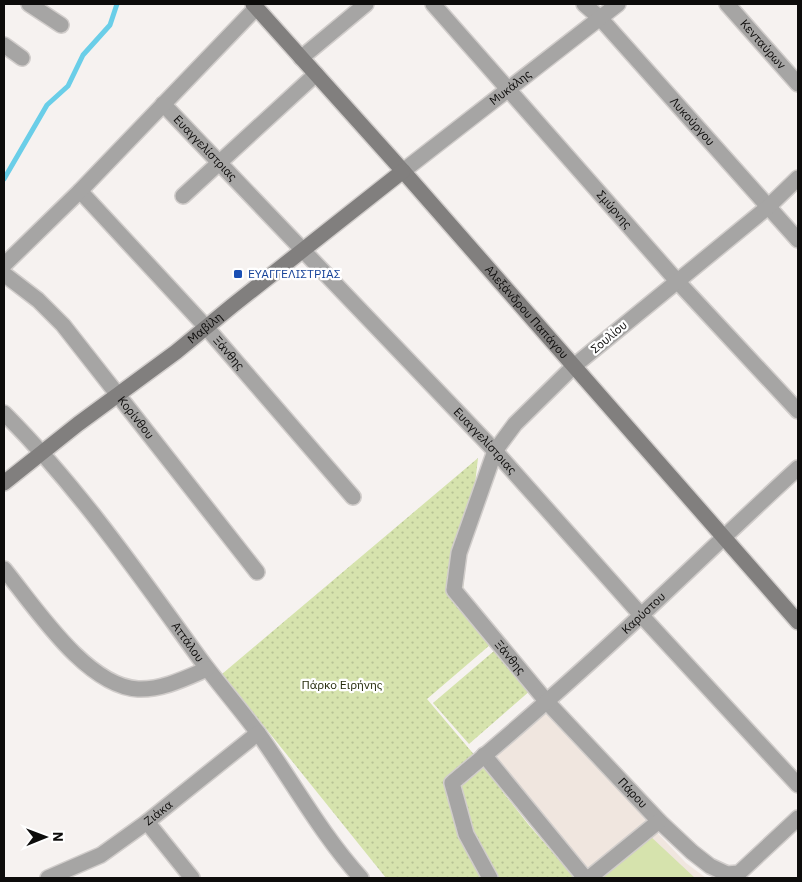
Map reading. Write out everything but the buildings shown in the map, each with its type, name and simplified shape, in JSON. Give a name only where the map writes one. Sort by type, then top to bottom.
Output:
[{"type":"street","points":[[29,4],[61,25]]},
{"type":"street","points":[[301,58],[366,4]]},
{"type":"street","name":"Σμύρνης","points":[[433,4],[677,281],[798,411]]},
{"type":"street","name":"Λυκούργου","points":[[584,4],[600,18],[798,240]]},
{"type":"street","name":"Μυκάλης","points":[[403,171],[618,4]]},
{"type":"street","name":"Κενταύρων","points":[[727,4],[798,84]]},
{"type":"street","points":[[4,265],[80,191],[255,6]]},
{"type":"street","name":"Αλεξάνδρου Παπάγου","points":[[255,6],[403,171],[798,622]]},
{"type":"street","points":[[4,45],[22,58]]},
{"type":"street","points":[[183,196],[316,74]]},
{"type":"street","name":"Ευαγγελίστριας","points":[[163,104],[495,452],[641,615],[798,785]]},
{"type":"street","name":"Μαβίλη","points":[[4,483],[118,394],[176,352],[403,171]]},
{"type":"street","name":"Σουλίου","points":[[454,590],[459,553],[495,452],[515,424],[574,366],[768,206],[798,178]]},
{"type":"street","name":"Ξάνθης","points":[[80,191],[206,327],[353,497]]},
{"type":"street","name":"Κορίνθου","points":[[4,274],[49,309],[63,325],[257,572]]},
{"type":"street","name":"Αττάλου","points":[[4,413],[42,452],[101,523],[207,669],[258,734],[338,851],[361,878]]},
{"type":"street","name":"Καρύστου","points":[[490,878],[466,834],[452,783],[547,702],[798,468]]},
{"type":"street","points":[[4,569],[65,644],[84,664],[104,678],[127,687],[146,689],[176,682],[207,669]]},
{"type":"street","name":"Ξάνθης","points":[[454,590],[547,702]]},
{"type":"street","name":"Πάρου","points":[[547,702],[659,821],[692,852],[710,866],[727,874],[739,873],[746,868],[798,818]]},
{"type":"street","name":"Ζιάκα","points":[[48,878],[101,855],[147,822],[258,734]]},
{"type":"street","points":[[484,755],[585,878]]},
{"type":"street","points":[[589,878],[659,821]]},
{"type":"street","points":[[147,822],[192,878]]},
{"type":"shaded area","points":[[549,708],[649,824],[686,863],[706,878],[582,878],[489,760]]},
{"type":"green space","name":"Πάρκο Ειρήνης","points":[[478,458],[462,598],[497,639],[427,699],[504,790],[502,791],[528,824],[575,878],[386,878],[222,674]]},
{"type":"green space","points":[[501,645],[539,683],[469,744],[433,703]]},
{"type":"green space","points":[[649,835],[695,878],[601,878]]},
{"type":"waterway","points":[[4,179],[47,105],[68,86],[83,55],[110,25],[117,4]]},
{"type":"place","name":"ΕΥΑΓΓΕΛΙΣΤΡΙΑΣ","points":[[238,274]]}]
